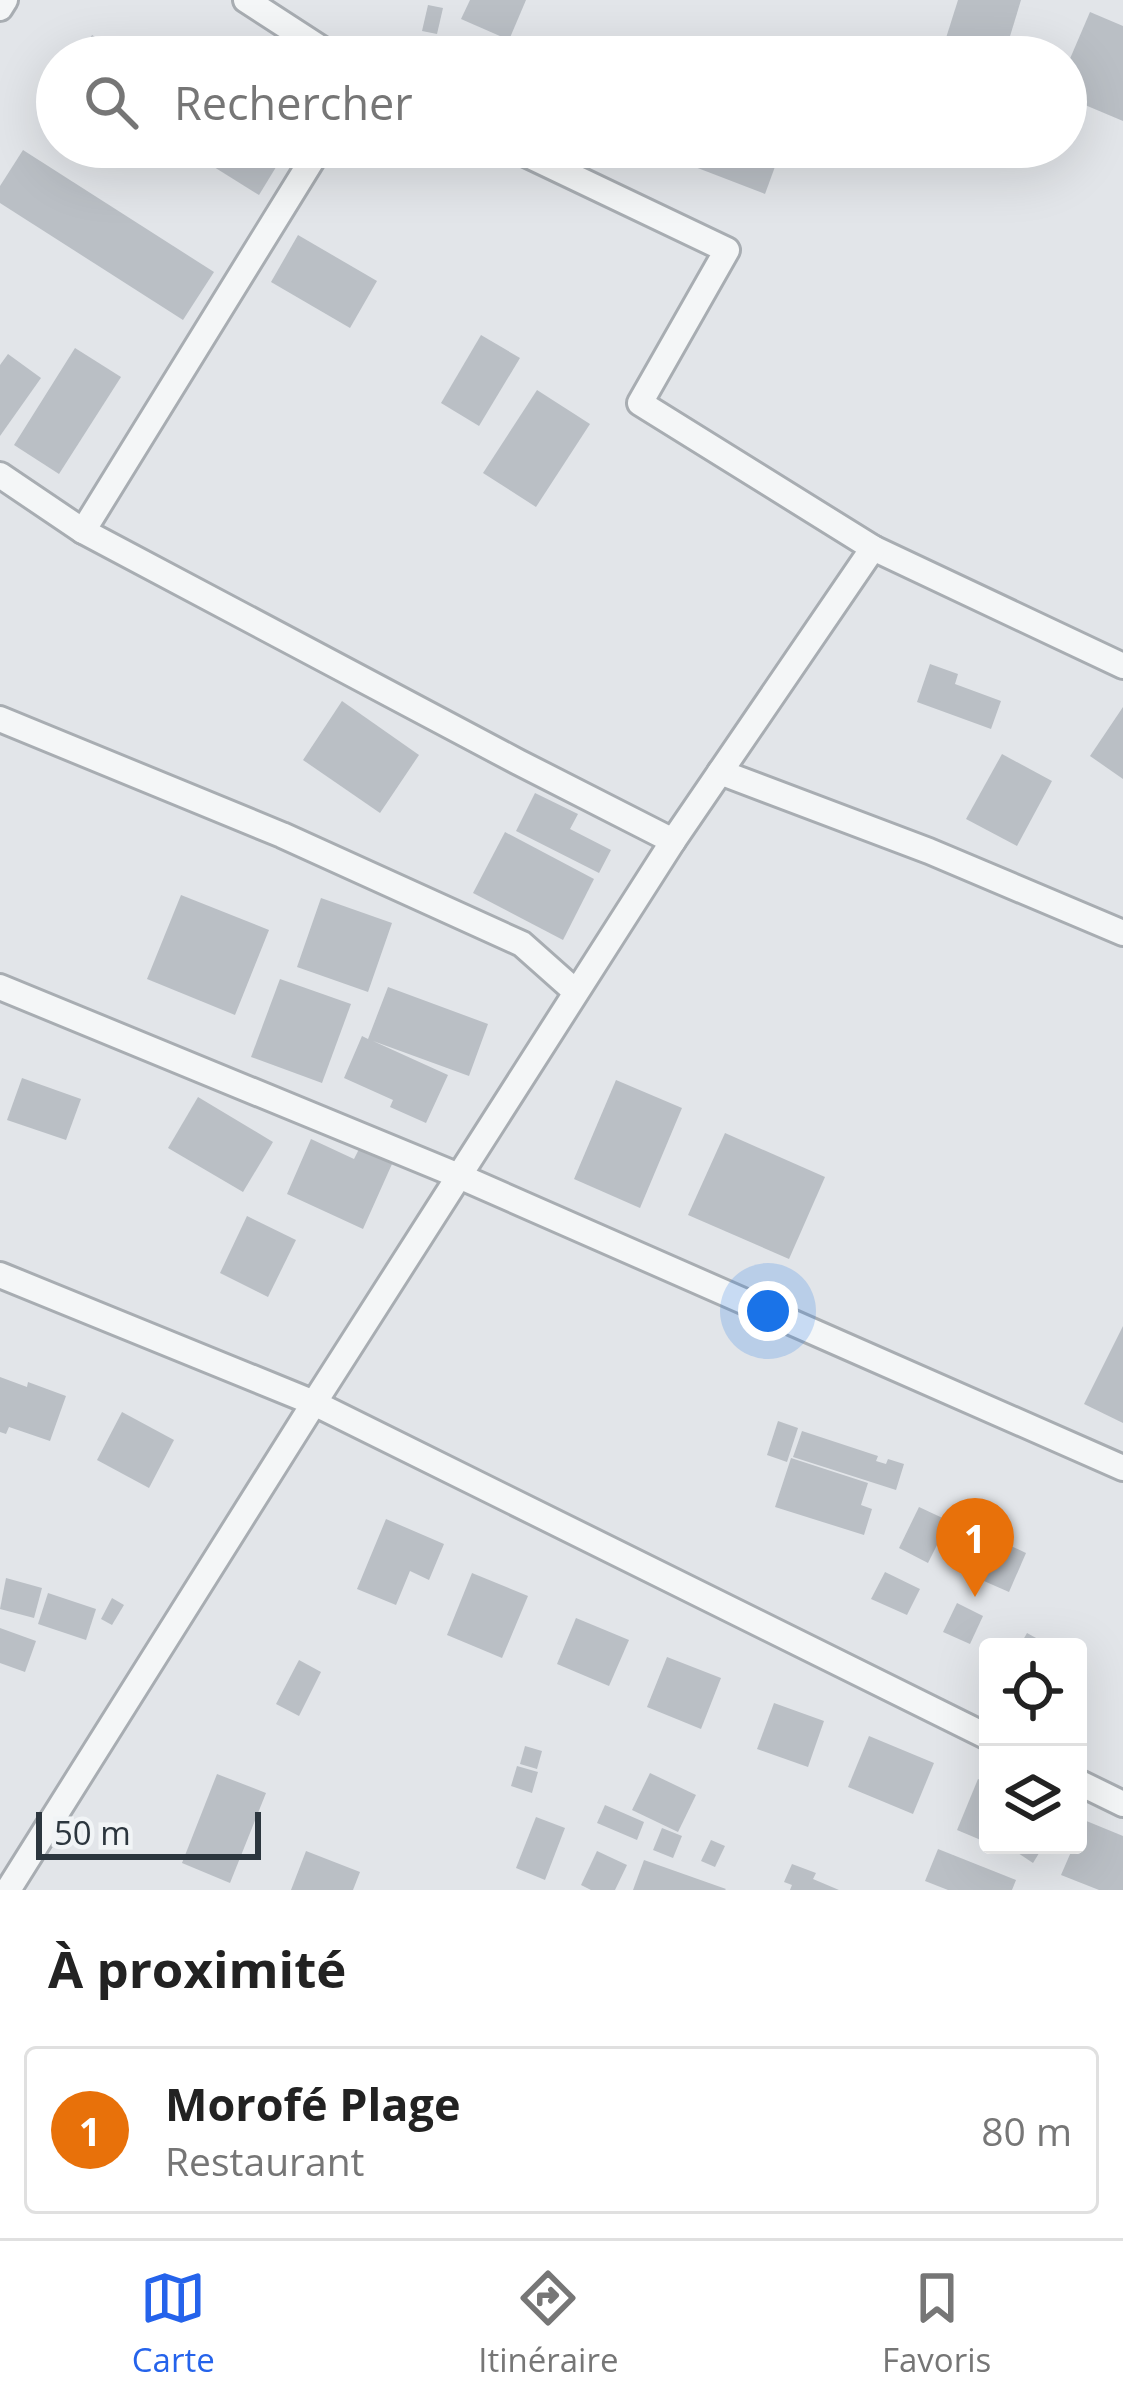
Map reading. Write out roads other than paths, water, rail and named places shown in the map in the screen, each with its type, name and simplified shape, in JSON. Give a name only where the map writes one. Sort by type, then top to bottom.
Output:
[{"type":"street","points":[[0,8],[5,0]]},
{"type":"street","points":[[246,0],[302,36]]},
{"type":"street","points":[[83,531],[307,168]]},
{"type":"street","points":[[555,168],[727,250],[640,403],[874,548],[1123,666]]},
{"type":"street","points":[[0,475],[83,531],[673,841]]},
{"type":"street","points":[[8,1890],[673,841],[874,548]]},
{"type":"street","points":[[0,718],[283,835],[522,944],[576,992]]},
{"type":"street","points":[[720,772],[929,851],[1123,933]]},
{"type":"street","points":[[0,987],[459,1176],[1123,1468]]},
{"type":"street","points":[[0,1276],[314,1403],[979,1733]]},
{"type":"street","points":[[1087,1786],[1123,1804]]},
{"type":"place","name":"Morofé Plage","points":[[975,1597]]}]
